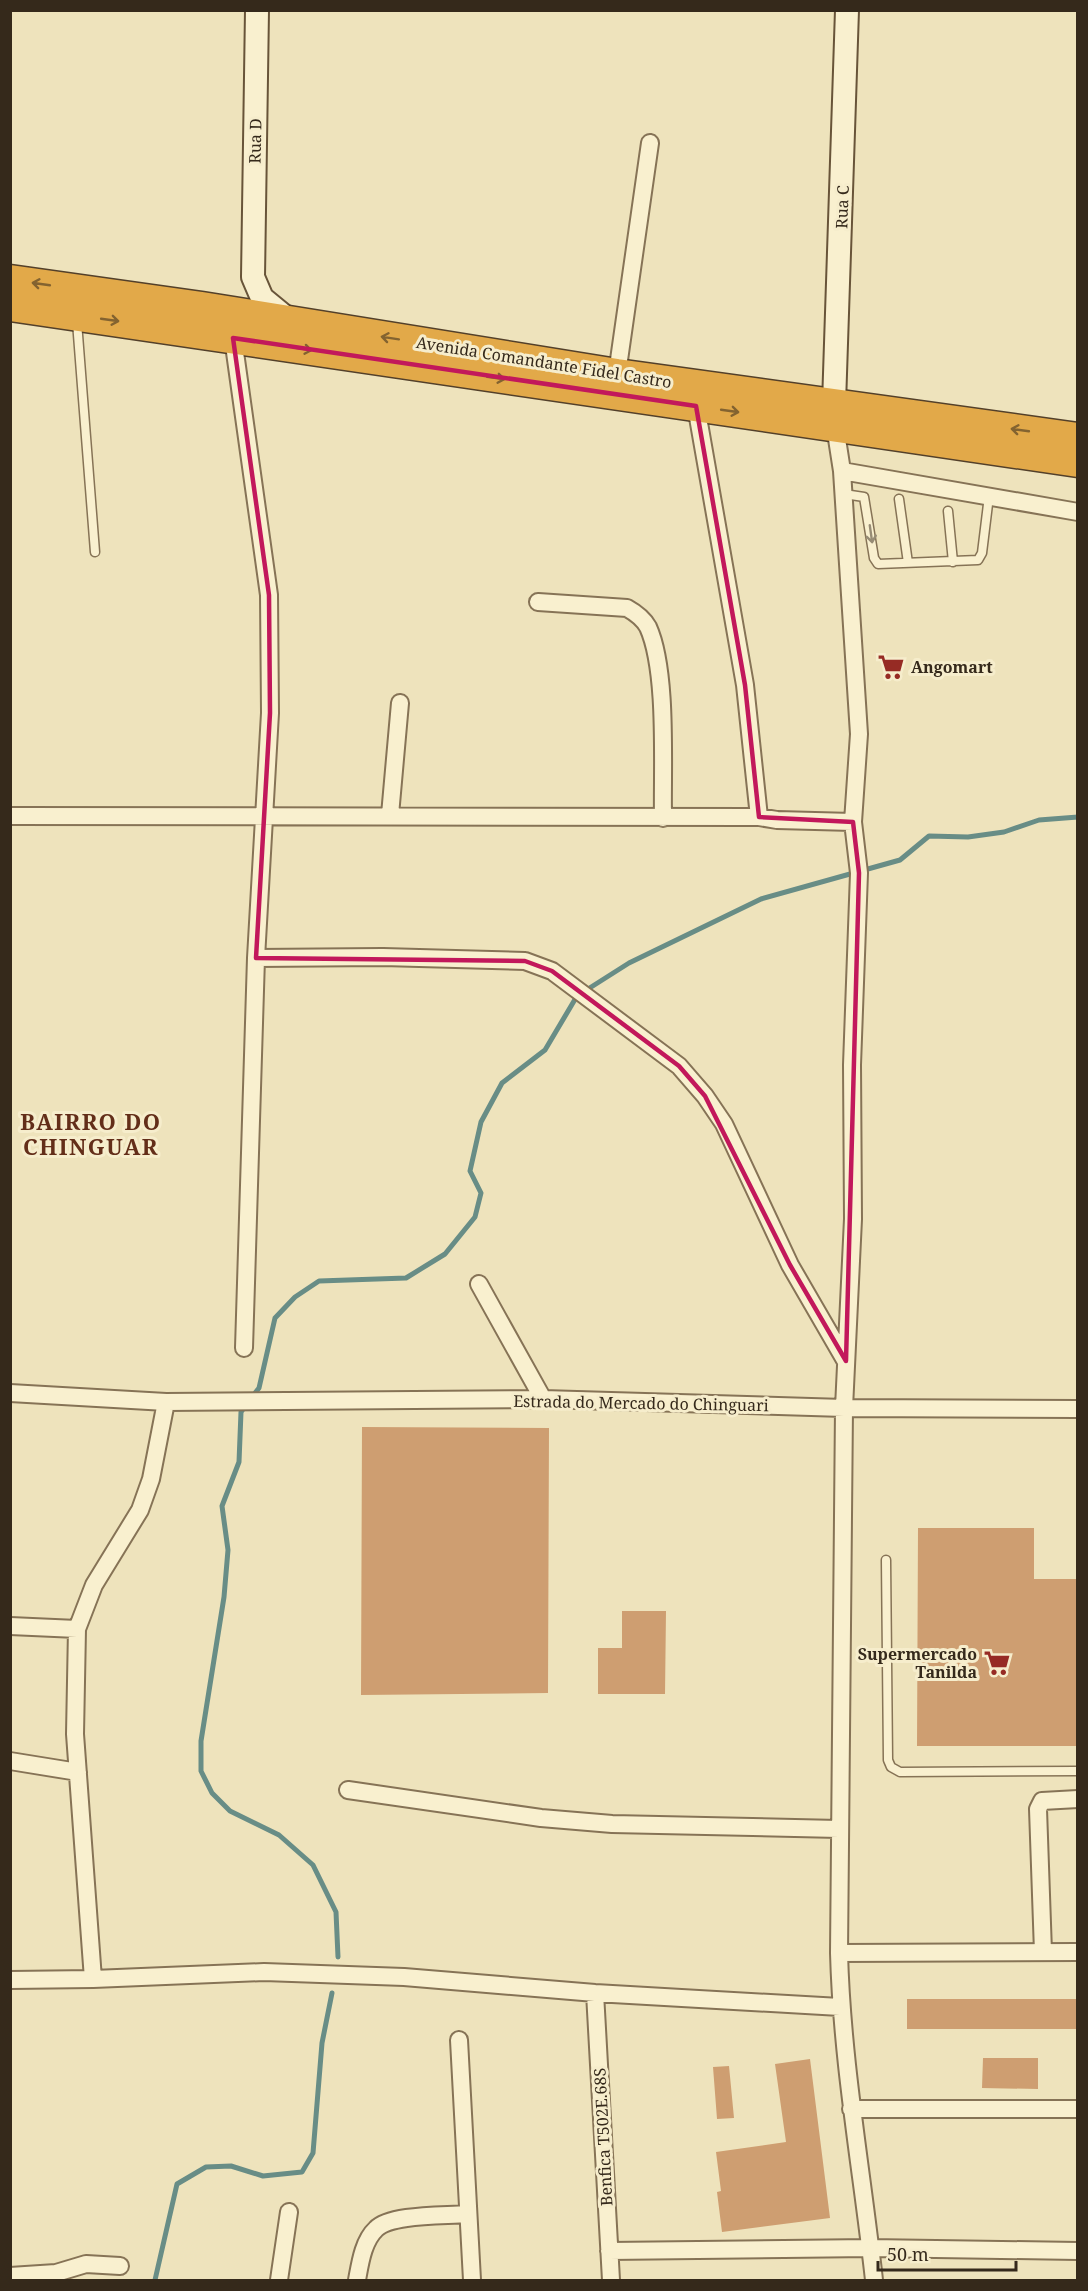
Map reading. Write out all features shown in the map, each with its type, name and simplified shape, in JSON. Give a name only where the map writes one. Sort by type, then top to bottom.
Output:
[{"type":"highway","name":"Avenida Comandante Fidel Castro","points":[[10,280],[202,307],[617,374],[1077,462]]},
{"type":"highway","name":"Avenida Comandante Fidel Castro","points":[[10,306],[696,406],[835,415],[1077,438]]},
{"type":"street","name":"Rua D","points":[[257,10],[253,271],[262,298],[276,312],[293,323]]},
{"type":"street","name":"Rua C","points":[[835,415],[847,10]]},
{"type":"street","points":[[617,374],[650,143]]},
{"type":"street","name":"Rua D","points":[[202,307],[224,304],[238,297],[249,285],[253,271]]},
{"type":"street","points":[[233,338],[269,595],[270,713],[256,958],[244,1348]]},
{"type":"street","points":[[696,406],[745,685],[759,817]]},
{"type":"street","points":[[835,415],[844,494],[859,734],[853,822],[859,873],[852,1065],[853,1219],[844,1408],[839,1829],[840,2007],[874,2280]]},
{"type":"street","points":[[842,471],[1077,512]]},
{"type":"street","points":[[538,602],[627,608],[647,625],[660,685],[663,818]]},
{"type":"street","points":[[390,815],[400,703]]},
{"type":"street","points":[[10,816],[759,817],[777,820],[853,822]]},
{"type":"street","points":[[256,958],[383,957],[525,961],[552,970],[679,1066],[705,1096],[724,1124],[790,1265],[846,1361]]},
{"type":"street","points":[[479,1284],[543,1400]]},
{"type":"street","name":"Estrada do Mercado do Chinguari","points":[[10,1393],[166,1402],[543,1400],[844,1408],[1077,1409]]},
{"type":"street","points":[[93,1979],[78,1772],[75,1688],[77,1629],[94,1584],[140,1510],[151,1479],[166,1402]]},
{"type":"street","points":[[10,1626],[77,1629]]},
{"type":"street","points":[[10,1761],[78,1772]]},
{"type":"street","points":[[348,1790],[541,1818],[612,1824],[839,1829]]},
{"type":"street","points":[[1043,1952],[1038,1809],[1042,1801],[1077,1799]]},
{"type":"street","points":[[839,1953],[1077,1952]]},
{"type":"street","points":[[10,1980],[264,1972],[404,1977],[595,1994],[840,2007]]},
{"type":"street","name":"Benfica T502E.68S","points":[[595,1994],[611,2280]]},
{"type":"street","points":[[459,2040],[466,2214],[472,2280]]},
{"type":"street","points":[[851,2109],[1077,2109]]},
{"type":"street","points":[[279,2280],[289,2212]]},
{"type":"street","points":[[357,2280],[362,2257],[378,2227],[389,2220],[466,2214]]},
{"type":"street","points":[[609,2251],[870,2248],[1077,2251]]},
{"type":"street","points":[[10,2276],[56,2273],[87,2264],[120,2266]]},
{"type":"lane","points":[[77,316],[95,552]]},
{"type":"lane","points":[[844,494],[864,497],[867,501],[874,558],[878,564],[978,560],[982,553],[989,496]]},
{"type":"lane","points":[[899,499],[908,563]]},
{"type":"lane","points":[[948,511],[953,562]]},
{"type":"lane","points":[[886,1560],[888,1760],[891,1767],[900,1772],[1077,1771]]},
{"type":"highlighted area","points":[[233,338],[696,406],[745,685],[759,817],[853,822],[859,873],[846,1361],[790,1265],[705,1096],[679,1066],[552,971],[525,961],[256,958],[270,713],[269,595]]},
{"type":"building","points":[[362,1427],[549,1428],[548,1693],[361,1695]]},
{"type":"building","name":"Supermercado Tanilda","points":[[918,1528],[1034,1528],[1034,1579],[1077,1579],[1077,1746],[917,1746]]},
{"type":"building","points":[[622,1611],[666,1611],[665,1694],[598,1694],[598,1648],[622,1648]]},
{"type":"building","points":[[907,1999],[1077,1999],[1077,2029],[907,2029]]},
{"type":"building","points":[[983,2058],[1038,2058],[1038,2089],[982,2088]]},
{"type":"building","points":[[810,2059],[830,2218],[722,2232],[717,2192],[721,2191],[716,2152],[786,2142],[775,2064]]},
{"type":"building","points":[[729,2066],[734,2118],[717,2119],[713,2067]]},
{"type":"waterway","points":[[252,1397],[259,1388],[275,1318],[295,1297],[319,1281],[406,1278],[445,1254],[475,1217],[481,1193],[470,1171],[481,1122],[502,1083],[545,1050],[577,996],[629,963],[761,899],[900,860],[929,836],[968,837],[1004,832],[1039,820],[1078,817]]},
{"type":"waterway","points":[[246,1405],[241,1412],[239,1462],[222,1506],[228,1550],[224,1597],[201,1741],[201,1771],[212,1793],[230,1811],[279,1835],[313,1865],[336,1912],[338,1957]]},
{"type":"waterway","points":[[155,2280],[177,2184],[206,2167],[231,2166],[263,2176],[302,2172],[313,2153],[322,2043],[332,1993]]},
{"type":"place","name":"Angomart","points":[[891,667]]},
{"type":"place","name":"Supermercado Tanilda","points":[[997,1663]]},
{"type":"district","name":"BAIRRO DO CHINGUAR","points":[[91,1134]]}]
